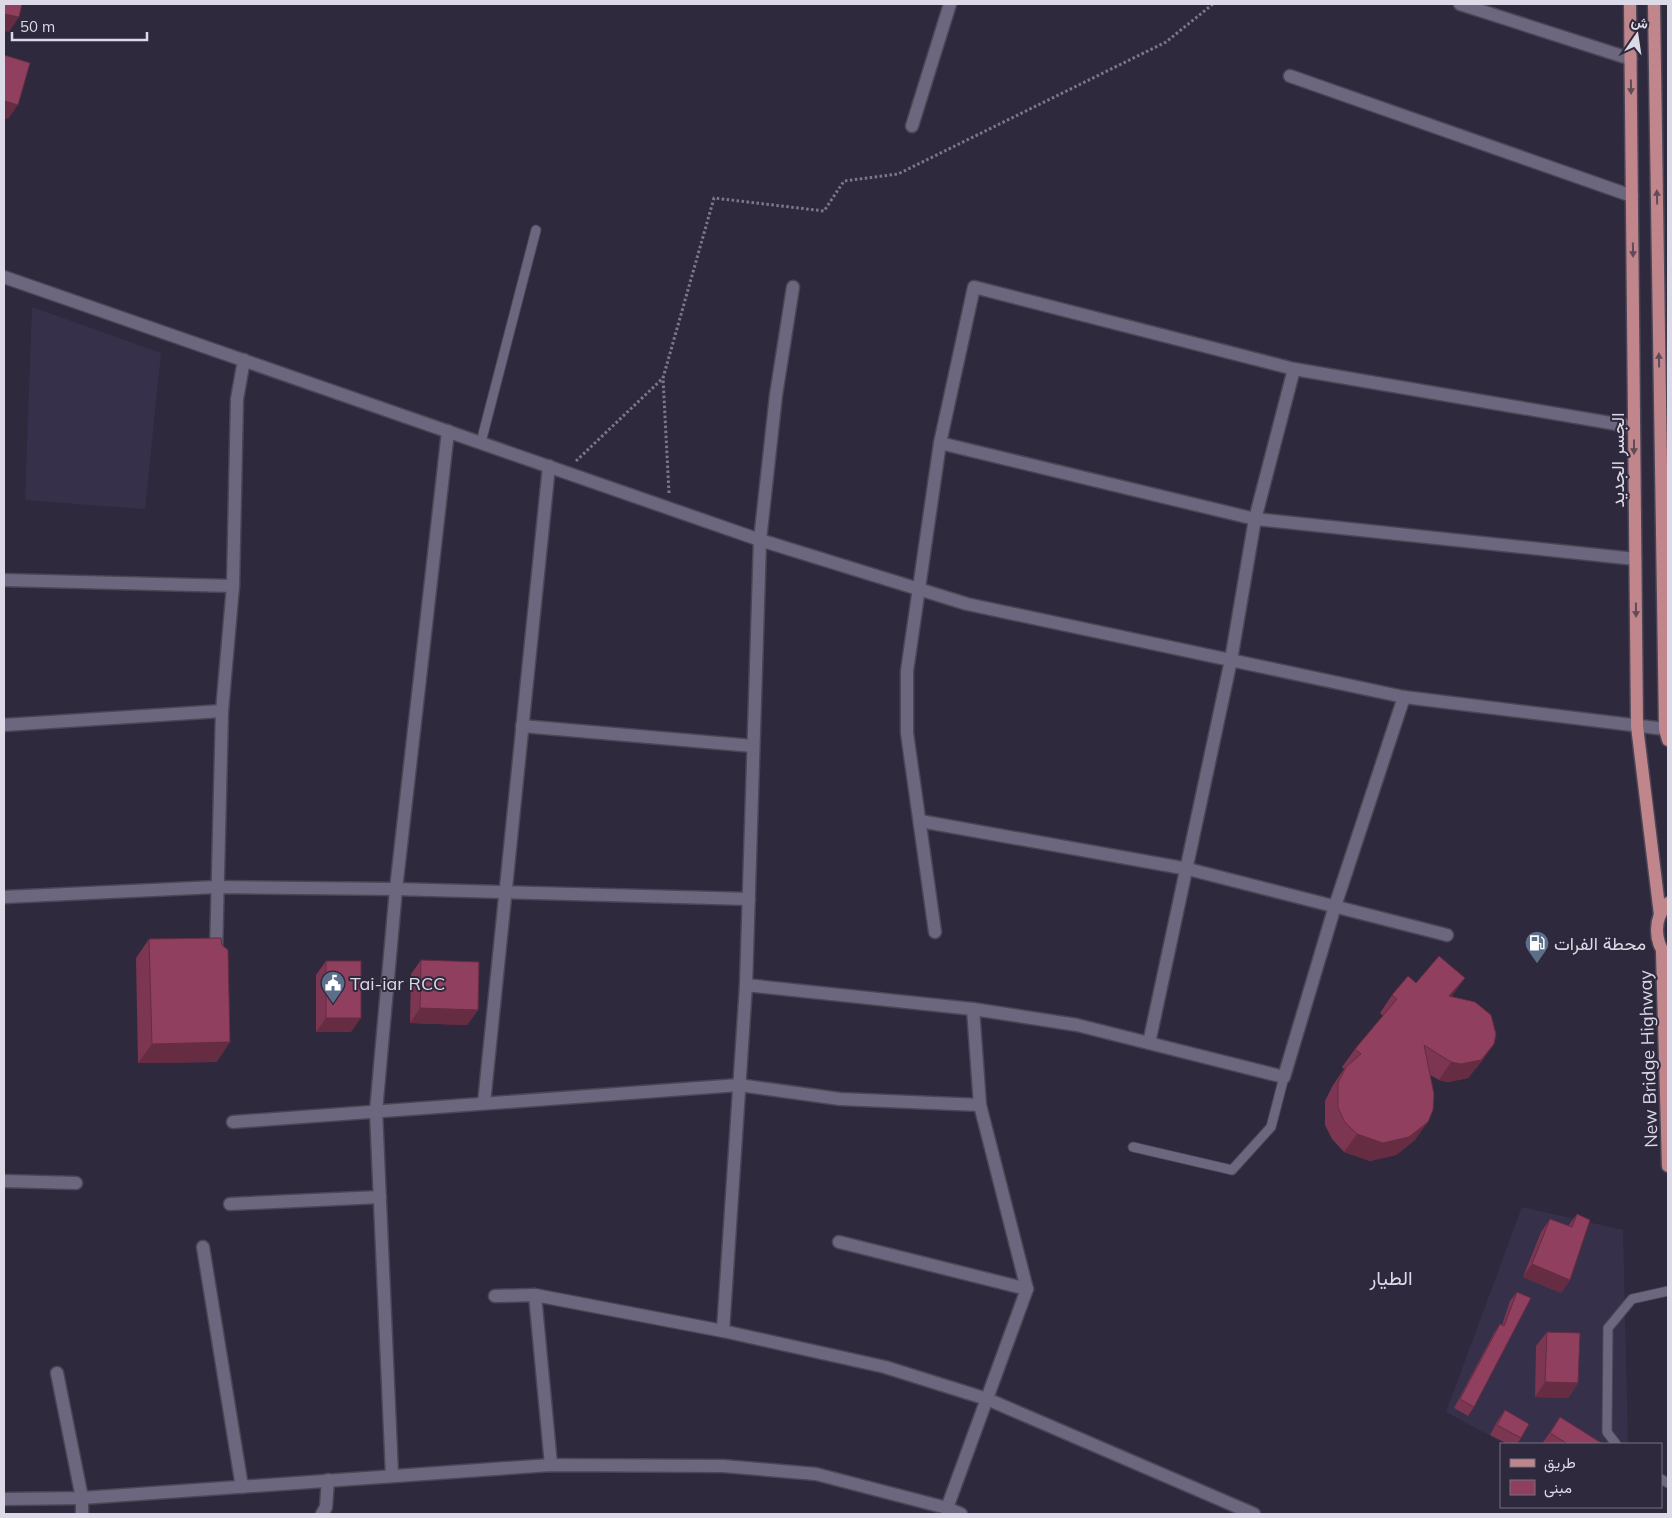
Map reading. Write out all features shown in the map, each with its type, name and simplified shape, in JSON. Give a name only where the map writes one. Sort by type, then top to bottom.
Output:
[{"type":"main road","name":"الجسر الجديد","points":[[1630,4],[1637,726],[1660,915]]},
{"type":"main road","points":[[1654,4],[1667,733]]},
{"type":"main road","points":[[1660,915],[1668,903]]},
{"type":"main road","name":"New Bridge Highway","points":[[1660,915],[1657,927],[1657,940],[1665,956],[1668,1166]]},
{"type":"street","points":[[912,126],[950,4]]},
{"type":"street","points":[[1460,4],[1631,58]]},
{"type":"street","points":[[1290,76],[1632,196]]},
{"type":"street","points":[[4,277],[760,540],[967,604],[1404,698],[1637,726],[1667,733]]},
{"type":"street","points":[[723,1332],[746,985],[760,540],[776,395],[793,287]]},
{"type":"street","points":[[935,932],[907,734],[907,671],[917,588],[940,443],[974,287],[1294,369],[1634,427]]},
{"type":"street","points":[[216,961],[216,887],[222,711],[233,586],[237,399],[244,360]]},
{"type":"street","points":[[1149,1044],[1188,869],[1231,660],[1255,519],[1294,369]]},
{"type":"street","points":[[392,1475],[376,1111],[396,889],[448,431]]},
{"type":"street","points":[[940,443],[1255,519],[1635,559]]},
{"type":"street","points":[[484,1104],[548,466]]},
{"type":"street","points":[[4,580],[233,586]]},
{"type":"street","points":[[746,985],[973,1009],[1077,1025],[1284,1077],[1335,906],[1404,698]]},
{"type":"street","points":[[4,725],[222,711]]},
{"type":"street","points":[[522,726],[753,746]]},
{"type":"street","points":[[920,820],[1188,869],[1447,935]]},
{"type":"street","points":[[4,897],[216,887],[396,889],[749,899]]},
{"type":"street","points":[[947,1508],[1027,1290],[980,1105],[973,1009]]},
{"type":"street","points":[[233,1122],[739,1086],[840,1099],[980,1105]]},
{"type":"street","points":[[4,1180],[76,1183]]},
{"type":"street","points":[[230,1204],[380,1197]]},
{"type":"street","points":[[839,1242],[1027,1290]]},
{"type":"street","points":[[203,1247],[242,1487]]},
{"type":"street","points":[[535,1294],[551,1465]]},
{"type":"street","points":[[495,1296],[535,1294],[885,1367],[987,1398],[1254,1514]]},
{"type":"street","points":[[57,1373],[82,1498],[82,1514]]},
{"type":"street","points":[[4,1499],[82,1498],[551,1465],[723,1466],[816,1474],[947,1508],[961,1514]]},
{"type":"street","points":[[322,1514],[326,1507],[328,1480]]},
{"type":"lane","points":[[481,442],[536,230]]},
{"type":"lane","points":[[1133,1147],[1232,1170],[1271,1127],[1284,1077]]},
{"type":"lane","points":[[1615,1443],[1607,1432],[1608,1328],[1632,1299],[1668,1291]]},
{"type":"path","points":[[670,508],[663,378],[714,198],[824,210],[844,181],[898,174],[1166,42],[1213,4]]},
{"type":"path","points":[[565,472],[663,378]]},
{"type":"shaded area","points":[[32,307],[161,353],[145,509],[25,500]]},
{"type":"shaded area","points":[[1522,1207],[1623,1230],[1628,1443],[1503,1443],[1446,1412]]},
{"type":"building","points":[[4,4],[22,4],[19,17],[4,14]]},
{"type":"building","points":[[4,55],[30,63],[18,105],[4,101]]},
{"type":"building","points":[[221,938],[222,945],[228,950],[230,1042],[152,1044],[149,939]]},
{"type":"building","points":[[1439,956],[1465,978],[1449,996],[1475,1002],[1491,1015],[1496,1034],[1494,1044],[1481,1060],[1461,1064],[1451,1062],[1424,1045],[1434,1094],[1433,1110],[1428,1122],[1409,1137],[1383,1143],[1357,1134],[1344,1121],[1338,1107],[1338,1083],[1346,1067],[1361,1054],[1355,1049],[1397,999],[1392,995],[1408,976],[1416,983]]},
{"type":"building","points":[[421,960],[479,962],[478,1010],[420,1008]]},
{"type":"building","points":[[326,961],[361,961],[361,1018],[326,1018]]},
{"type":"building","points":[[1577,1214],[1590,1220],[1570,1280],[1532,1264],[1550,1219],[1572,1227]]},
{"type":"building","points":[[1517,1292],[1531,1298],[1474,1407],[1460,1399],[1500,1324],[1504,1326]]},
{"type":"building","points":[[1547,1332],[1580,1333],[1578,1383],[1545,1382]]},
{"type":"building","points":[[1505,1410],[1529,1424],[1521,1438],[1497,1425]]},
{"type":"building","points":[[1560,1417],[1601,1443],[1566,1443],[1550,1433]]},
{"type":"place","name":"محطة الفرات","points":[[1537,964]]},
{"type":"place","name":"Tai-iar RCC","points":[[333,1004]]},
{"type":"district","name":"الطيار","points":[[1391,1277]]}]
